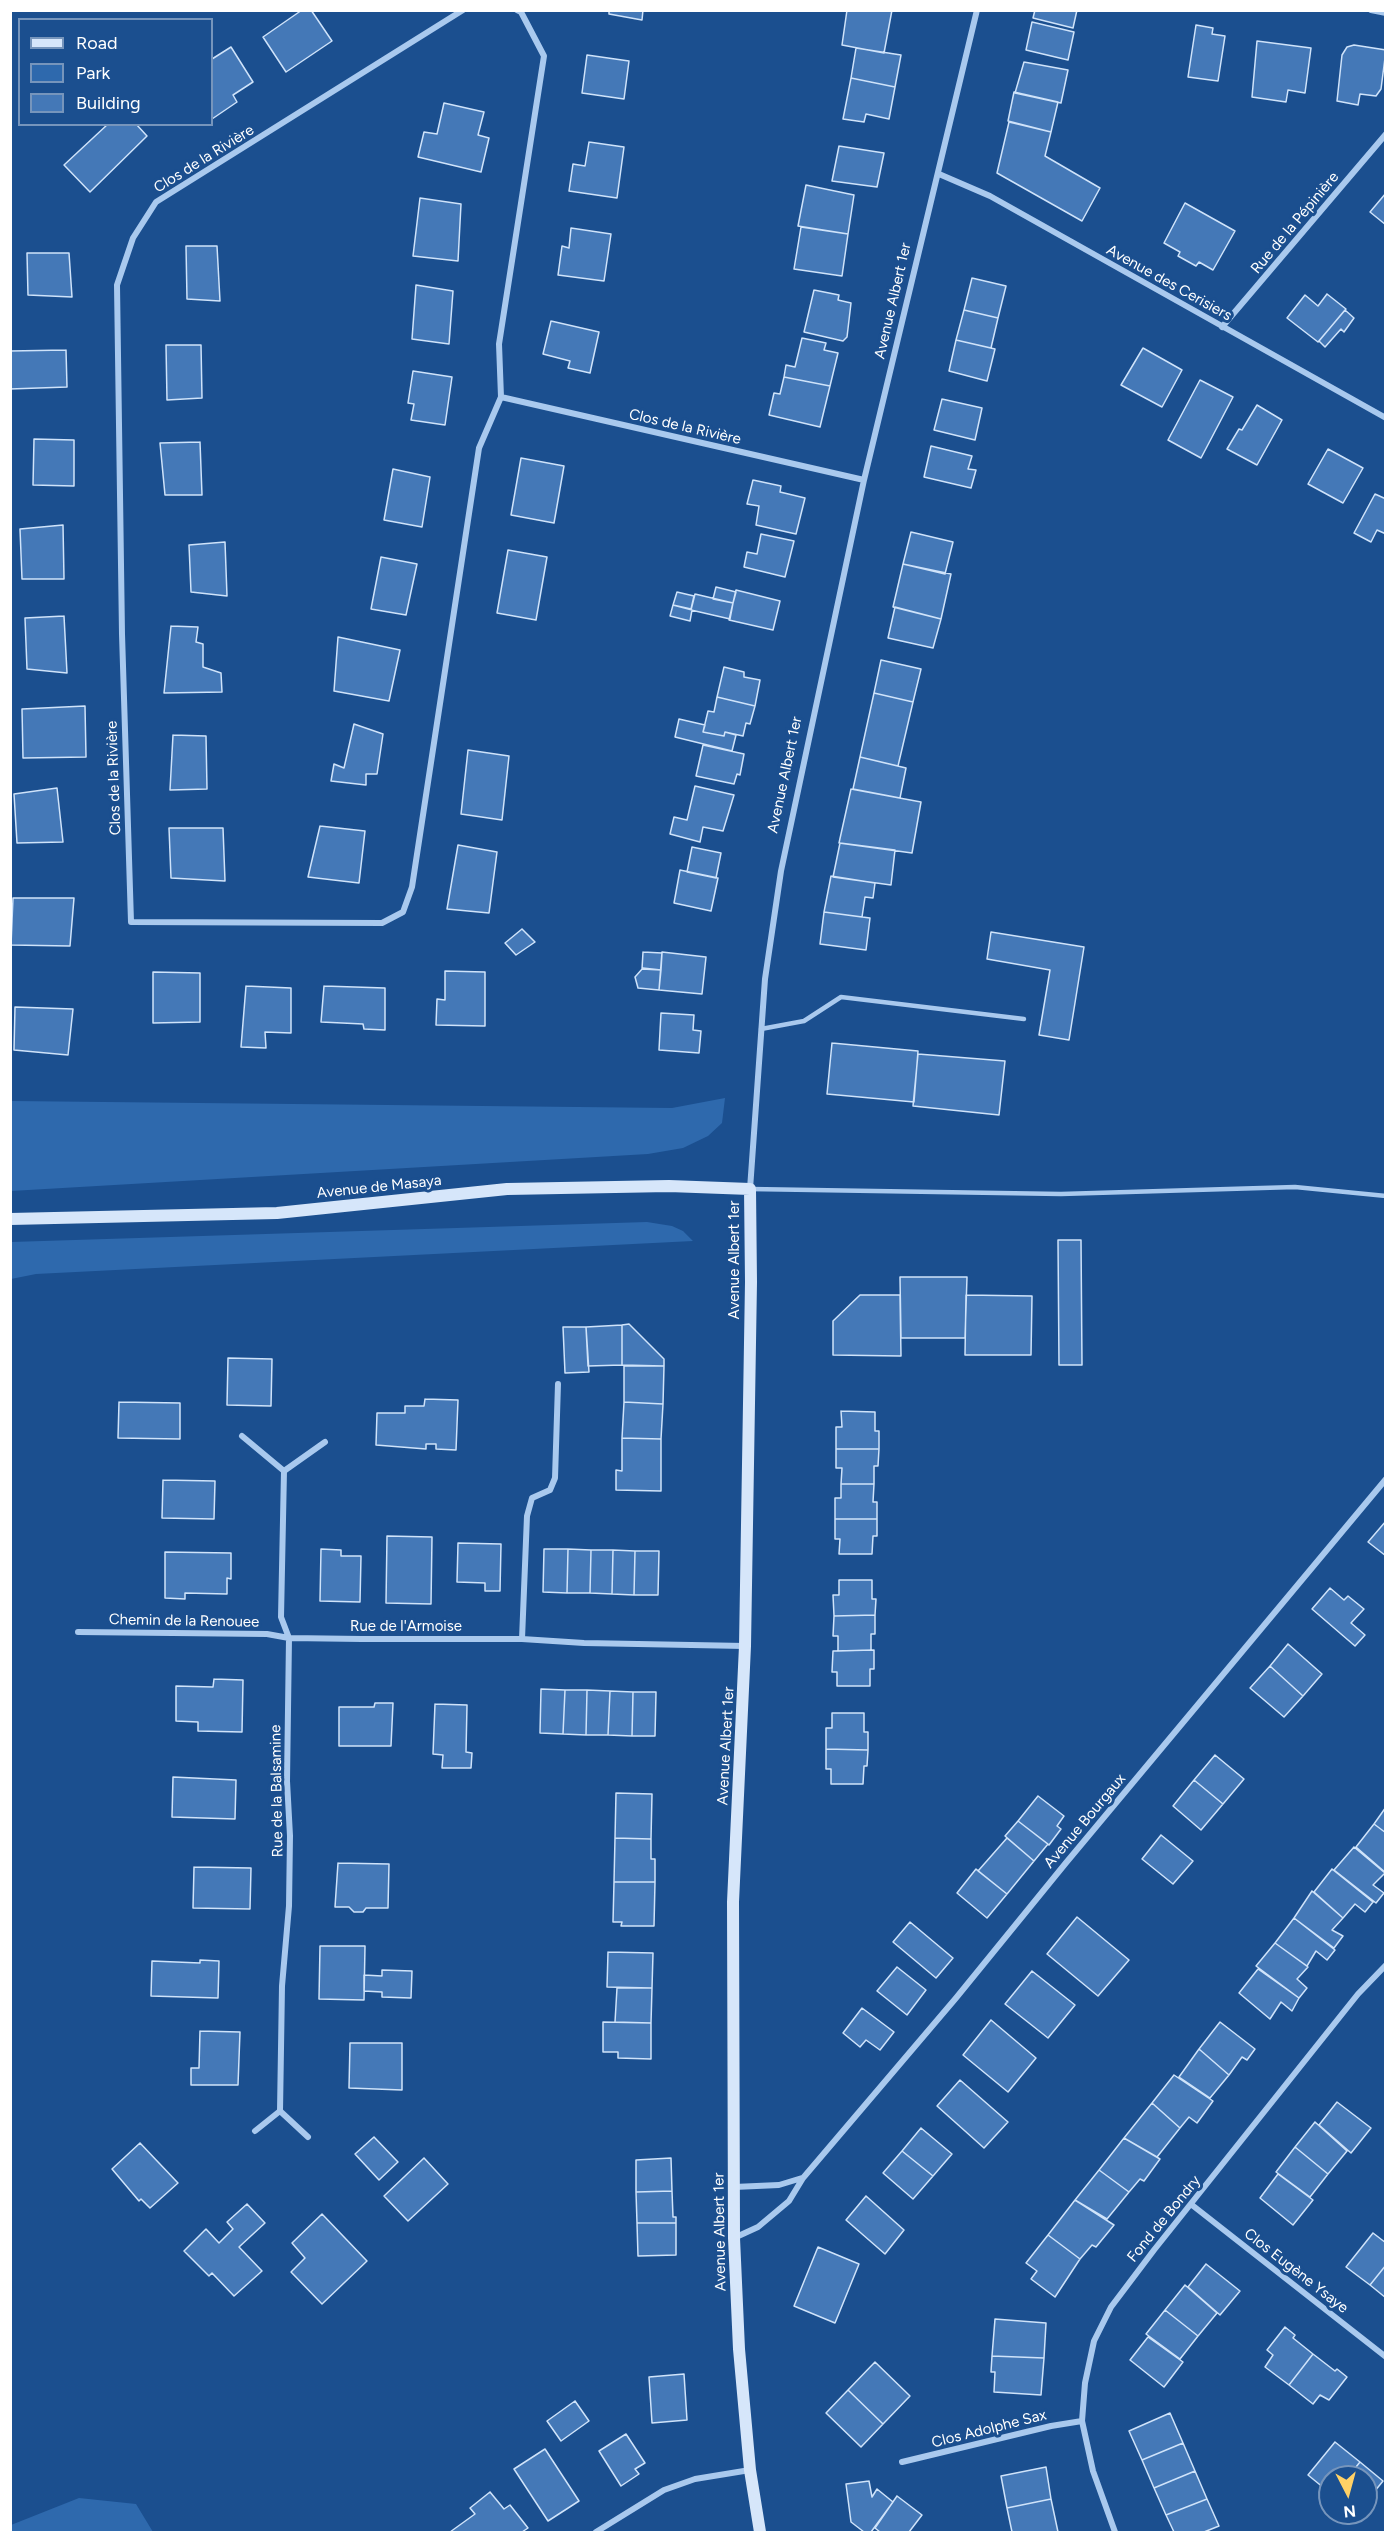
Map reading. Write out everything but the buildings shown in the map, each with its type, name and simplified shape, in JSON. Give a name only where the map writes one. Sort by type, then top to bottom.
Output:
[{"type":"main road","name":"Avenue de Masaya","points":[[10,1219],[277,1213],[507,1189],[669,1186],[750,1189]]},
{"type":"main road","name":"Avenue Albert 1er","points":[[750,1189],[751,1293],[745,1646],[733,1902],[734,2238],[738,2349],[750,2470],[760,2532]]},
{"type":"street","name":"Clos de la Rivière","points":[[463,10],[156,202],[133,238],[117,285],[122,634],[130,922],[381,923],[403,912],[412,887],[479,448],[501,397],[499,344],[544,56],[520,11]]},
{"type":"street","name":"Avenue Albert 1er","points":[[750,1189],[765,979],[782,871],[864,480],[977,10]]},
{"type":"street","points":[[1371,10],[1386,13]]},
{"type":"street","name":"Rue de la Pépinière","points":[[1222,327],[1386,134]]},
{"type":"street","name":"Avenue des Cerisiers","points":[[939,174],[990,196],[1386,418]]},
{"type":"street","name":"Clos de la Rivière","points":[[501,397],[864,480]]},
{"type":"street","points":[[522,1639],[526,1516],[532,1498],[550,1490],[555,1478],[558,1384]]},
{"type":"street","points":[[242,1436],[284,1471],[325,1442]]},
{"type":"street","name":"Rue de la Balsamine","points":[[280,2112],[282,1986],[289,1906],[290,1848],[287,1781],[289,1638],[281,1617],[284,1471]]},
{"type":"street","name":"Avenue Bourgaux","points":[[734,2238],[758,2228],[789,2200],[803,2178],[956,1998],[1057,1873],[1386,1479]]},
{"type":"street","name":"Chemin de la Renouee","points":[[78,1632],[267,1634],[289,1638]]},
{"type":"street","name":"Rue de l'Armoise","points":[[289,1638],[522,1639],[584,1643],[745,1646]]},
{"type":"street","name":"Fond de Bondry","points":[[1114,2532],[1093,2471],[1082,2421],[1082,2405],[1094,2341],[1111,2307],[1358,1994],[1386,1965]]},
{"type":"street","points":[[255,2132],[280,2112],[308,2137]]},
{"type":"street","points":[[734,2187],[779,2185],[803,2178]]},
{"type":"street","name":"Clos Eugène Ysaye","points":[[1192,2205],[1386,2357]]},
{"type":"street","name":"Clos Adolphe Sax","points":[[902,2462],[1051,2426],[1082,2421]]},
{"type":"street","points":[[596,2532],[664,2490],[695,2480],[750,2470]]},
{"type":"lane","points":[[761,1029],[804,1021],[841,997],[1024,1019]]},
{"type":"lane","points":[[750,1189],[1061,1194],[1295,1187],[1386,1196]]},
{"type":"green space","points":[[725,1098],[722,1123],[708,1136],[683,1148],[648,1154],[11,1191],[11,1101],[672,1108]]},
{"type":"green space","points":[[647,1222],[672,1226],[683,1231],[693,1241],[36,1274],[11,1279],[11,1242]]},
{"type":"green space","points":[[79,2498],[136,2504],[153,2532],[11,2532],[11,2525]]}]
